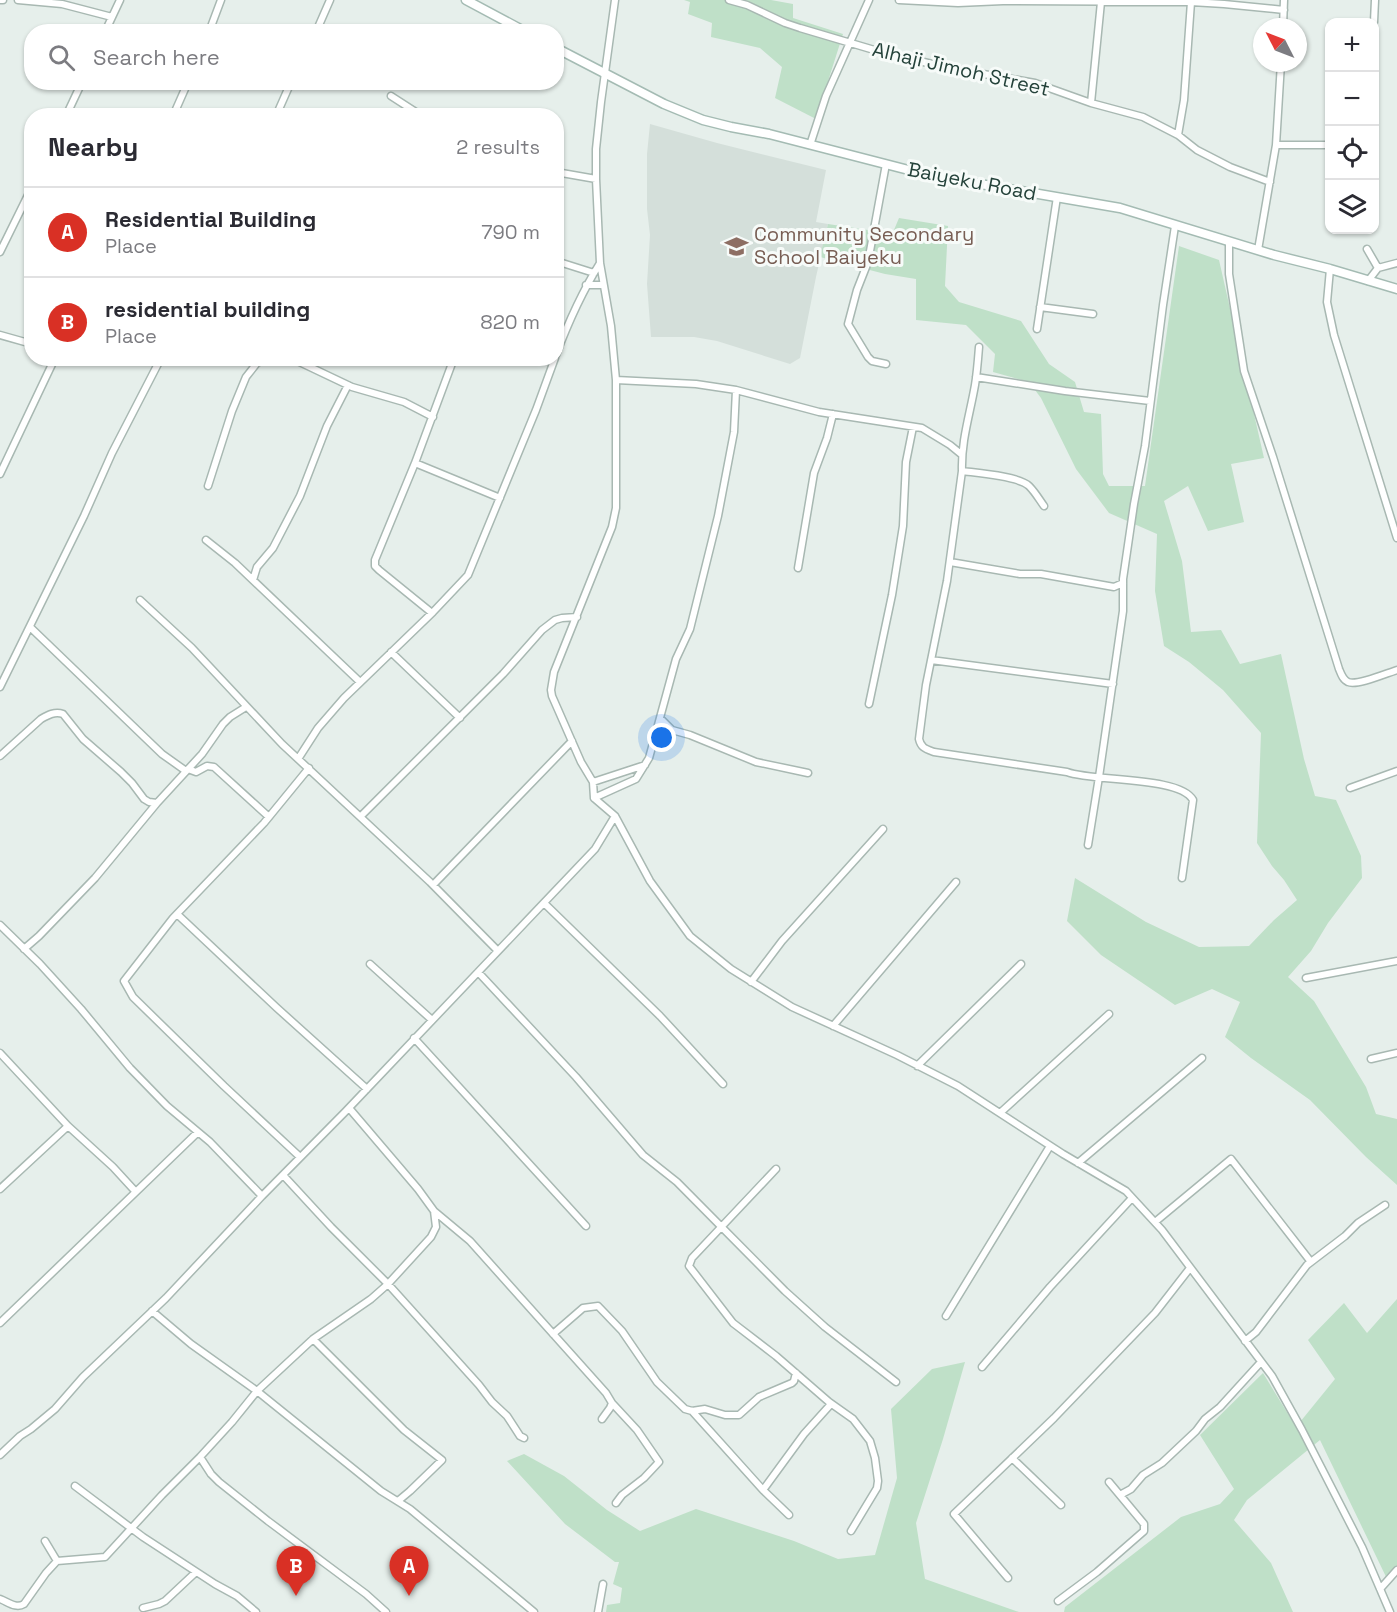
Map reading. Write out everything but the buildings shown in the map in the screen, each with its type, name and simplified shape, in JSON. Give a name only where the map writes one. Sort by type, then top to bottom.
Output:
[{"type":"main road","points":[[466,0],[511,24]]},
{"type":"main road","name":"Baiyeku Road","points":[[564,52],[670,107],[695,117],[928,175],[1120,208],[1397,290]]},
{"type":"street","points":[[18,0],[69,5],[112,16]]},
{"type":"street","points":[[108,24],[120,0]]},
{"type":"street","points":[[212,24],[221,0]]},
{"type":"street","points":[[320,24],[330,0]]},
{"type":"street","points":[[615,0],[596,149],[596,179],[600,262],[611,326],[616,380],[616,508],[609,537],[554,672],[551,690],[572,741],[593,782],[594,798],[615,816],[650,881],[690,936],[731,969],[792,1006],[958,1086],[1050,1146],[1126,1191],[1155,1222],[1272,1376],[1362,1547],[1390,1612]]},
{"type":"street","name":"Alhaji Jimoh Street","points":[[729,0],[747,5],[785,23],[880,52],[949,68],[1035,83],[1091,103],[1143,117],[1178,135],[1197,150],[1230,167],[1270,182]]},
{"type":"street","points":[[810,145],[826,96],[869,0]]},
{"type":"street","points":[[899,0],[942,3],[996,1],[1191,3],[1284,10]]},
{"type":"street","points":[[1284,0],[1284,18]]},
{"type":"street","points":[[1374,18],[1375,0]]},
{"type":"street","points":[[1091,103],[1101,3]]},
{"type":"street","points":[[1178,135],[1184,100],[1191,3]]},
{"type":"street","points":[[1258,250],[1276,145],[1280,72]]},
{"type":"street","points":[[70,108],[78,90]]},
{"type":"street","points":[[177,108],[184,90]]},
{"type":"street","points":[[280,108],[287,90]]},
{"type":"street","points":[[391,96],[410,108]]},
{"type":"street","points":[[1276,145],[1325,145]]},
{"type":"street","points":[[886,164],[870,255],[848,324],[868,357],[872,361],[886,364]]},
{"type":"street","points":[[564,173],[596,179]]},
{"type":"street","points":[[1037,329],[1057,197]]},
{"type":"street","points":[[0,252],[24,203]]},
{"type":"street","points":[[1088,845],[1113,684],[1123,611],[1123,584],[1145,446],[1175,226]]},
{"type":"street","points":[[1229,241],[1229,274],[1244,371],[1339,669],[1344,679],[1350,683],[1357,683],[1397,670]]},
{"type":"street","points":[[1367,249],[1378,268]]},
{"type":"street","points":[[564,335],[586,285],[600,262]]},
{"type":"street","points":[[1368,281],[1378,268],[1397,262]]},
{"type":"street","points":[[564,264],[594,273]]},
{"type":"street","points":[[1330,269],[1327,302],[1334,335],[1397,538]]},
{"type":"street","points":[[586,285],[603,285]]},
{"type":"street","points":[[1040,307],[1093,314]]},
{"type":"street","points":[[0,335],[24,342]]},
{"type":"street","points":[[979,347],[976,378],[961,454],[962,471],[950,561],[931,660],[920,744],[925,749],[934,752],[1067,772],[1073,775],[1174,787],[1191,796],[1192,800],[1182,878]]},
{"type":"street","points":[[0,474],[52,366]]},
{"type":"street","points":[[0,687],[84,516],[112,453],[157,366]]},
{"type":"street","points":[[208,486],[232,411],[246,377],[255,366]]},
{"type":"street","points":[[308,366],[348,385],[404,402],[433,417]]},
{"type":"street","points":[[432,613],[375,566],[375,561],[451,366]]},
{"type":"street","points":[[298,759],[318,728],[344,698],[432,613],[468,574],[553,366]]},
{"type":"street","points":[[976,378],[1150,401]]},
{"type":"street","points":[[616,380],[696,384],[736,390],[819,412],[913,427],[928,431],[950,444],[961,454]]},
{"type":"street","points":[[253,580],[257,567],[273,548],[300,496],[327,426],[348,385]]},
{"type":"street","points":[[594,798],[636,779],[649,758],[676,659],[690,628],[718,516],[734,432],[736,390]]},
{"type":"street","points":[[798,568],[814,473],[833,414]]},
{"type":"street","points":[[869,704],[890,606],[901,537],[906,462],[913,427]]},
{"type":"street","points":[[415,463],[500,498]]},
{"type":"street","points":[[962,471],[1012,479],[1028,484],[1044,506]]},
{"type":"street","points":[[206,540],[253,580],[360,682]]},
{"type":"street","points":[[950,561],[1020,574],[1041,573],[1114,587],[1123,584]]},
{"type":"street","points":[[242,570],[257,567]]},
{"type":"street","points":[[1114,587],[1123,596]]},
{"type":"street","points":[[140,600],[192,648],[298,759],[433,885],[498,951]]},
{"type":"street","points":[[361,816],[503,674],[542,630],[555,620],[577,617]]},
{"type":"street","points":[[30,627],[162,754],[187,770],[196,772],[207,766],[214,767],[269,817]]},
{"type":"street","points":[[391,652],[460,718]]},
{"type":"street","points":[[931,660],[1113,684]]},
{"type":"street","points":[[24,949],[95,878],[157,803],[202,754],[223,723],[246,706]]},
{"type":"street","points":[[0,756],[41,719],[60,713],[83,739],[127,777],[144,799],[157,803]]},
{"type":"street","points":[[660,718],[672,730],[756,762],[808,772]]},
{"type":"street","points":[[655,736],[672,730]]},
{"type":"street","points":[[433,885],[572,741]]},
{"type":"street","points":[[593,782],[645,765]]},
{"type":"street","points":[[300,1157],[149,1014],[133,997],[124,981],[177,914],[269,817],[309,768]]},
{"type":"street","points":[[1101,769],[1111,778]]},
{"type":"street","points":[[1350,788],[1397,771]]},
{"type":"street","points":[[0,1455],[55,1409],[83,1377],[166,1298],[349,1108],[595,849],[615,816]]},
{"type":"street","points":[[751,982],[782,941],[883,829]]},
{"type":"street","points":[[833,1026],[956,882]]},
{"type":"street","points":[[544,903],[660,1016],[723,1084]]},
{"type":"street","points":[[177,914],[367,1089]]},
{"type":"street","points":[[1,927],[81,1009],[130,1068],[167,1106],[210,1142],[262,1196]]},
{"type":"street","points":[[1306,978],[1397,961]]},
{"type":"street","points":[[370,964],[432,1020]]},
{"type":"street","points":[[918,1066],[1021,964]]},
{"type":"street","points":[[478,972],[576,1077],[643,1155],[677,1182],[784,1291],[825,1328],[896,1382]]},
{"type":"street","points":[[1000,1113],[1109,1014]]},
{"type":"street","points":[[414,1038],[586,1226]]},
{"type":"street","points":[[1371,1059],[1397,1053]]},
{"type":"street","points":[[2,1058],[135,1191]]},
{"type":"street","points":[[1078,1163],[1202,1058]]},
{"type":"street","points":[[349,1108],[434,1211],[470,1241],[606,1393],[660,1462],[644,1478],[621,1495],[616,1503]]},
{"type":"street","points":[[0,1189],[68,1126]]},
{"type":"street","points":[[0,1323],[198,1132]]},
{"type":"street","points":[[946,1316],[1050,1146]]},
{"type":"street","points":[[1155,1222],[1231,1159],[1311,1262]]},
{"type":"street","points":[[776,1169],[692,1258],[689,1266],[733,1323],[831,1404],[853,1419],[870,1441],[875,1458],[877,1488],[851,1532]]},
{"type":"street","points":[[283,1175],[388,1284],[507,1416],[520,1436],[524,1438]]},
{"type":"street","points":[[982,1367],[1050,1287],[1132,1198]]},
{"type":"street","points":[[1245,1341],[1256,1332],[1299,1274],[1311,1262],[1385,1204]]},
{"type":"street","points":[[0,1599],[16,1606],[24,1604],[57,1561],[105,1557],[200,1457],[257,1391],[314,1339],[371,1299],[388,1284],[431,1237],[436,1227],[434,1211]]},
{"type":"street","points":[[1008,1578],[954,1514],[1054,1418],[1155,1312],[1190,1268]]},
{"type":"street","points":[[553,1334],[583,1308],[598,1306],[622,1331],[657,1382],[685,1409],[692,1411],[705,1408],[724,1415],[739,1415],[759,1397],[792,1383],[796,1373]]},
{"type":"street","points":[[152,1311],[191,1344],[257,1391],[381,1491],[410,1509],[534,1612]]},
{"type":"street","points":[[314,1339],[404,1430],[442,1460],[398,1501]]},
{"type":"street","points":[[1120,1495],[1131,1489],[1143,1475],[1162,1463],[1190,1437],[1262,1362]]},
{"type":"street","points":[[602,1419],[612,1403]]},
{"type":"street","points":[[763,1490],[804,1434],[831,1404]]},
{"type":"street","points":[[692,1411],[763,1490],[789,1515]]},
{"type":"street","points":[[200,1457],[219,1482],[366,1594],[386,1612]]},
{"type":"street","points":[[1012,1458],[1061,1505]]},
{"type":"street","points":[[1058,1601],[1097,1572],[1144,1531],[1144,1524],[1109,1482]]},
{"type":"street","points":[[75,1486],[143,1537],[237,1596],[256,1612]]},
{"type":"street","points":[[45,1541],[57,1561]]},
{"type":"street","points":[[1380,1589],[1397,1570]]},
{"type":"street","points":[[143,1608],[165,1600],[196,1572]]},
{"type":"street","points":[[598,1612],[603,1584]]},
{"type":"shaded area","name":"Community Secondary School Baiyeku","points":[[650,124],[826,170],[816,222],[828,224],[800,358],[790,364],[717,341],[694,337],[651,337],[647,284],[650,235],[647,209],[647,154]]},
{"type":"green space","points":[[684,0],[771,0],[793,4],[793,18],[843,34],[816,119],[775,98],[782,67],[760,48],[711,37],[712,23],[688,14],[690,2]]},
{"type":"green space","points":[[899,218],[948,226],[945,286],[959,302],[1021,321],[1049,364],[1075,382],[1084,412],[1101,414],[1103,474],[1109,486],[1145,486],[1179,246],[1219,260],[1264,458],[1231,464],[1244,522],[1208,531],[1188,486],[1164,501],[1182,561],[1191,632],[1221,630],[1240,664],[1281,654],[1304,759],[1315,796],[1336,800],[1361,856],[1362,878],[1328,923],[1311,951],[1288,977],[1314,1001],[1366,1087],[1376,1114],[1397,1119],[1397,1185],[1310,1100],[1225,1037],[1240,1002],[1212,989],[1175,1005],[1101,955],[1067,921],[1075,878],[1146,922],[1199,947],[1249,946],[1297,900],[1257,843],[1261,733],[1223,690],[1189,662],[1164,646],[1155,591],[1157,534],[1109,513],[1076,469],[1041,398],[1029,382],[993,372],[995,354],[966,325],[916,320],[916,279],[885,274],[820,257],[828,224],[868,230],[891,237]]},
{"type":"green space","points":[[1397,1299],[1397,1574],[1389,1583],[1320,1440],[1247,1500],[1234,1520],[1271,1563],[1293,1612],[1064,1612],[1065,1607],[1181,1517],[1220,1504],[1234,1489],[1200,1435],[1263,1373],[1296,1427],[1335,1379],[1308,1340],[1344,1303],[1367,1333]]},
{"type":"green space","points":[[965,1362],[916,1523],[925,1579],[1019,1612],[606,1612],[607,1605],[620,1603],[622,1588],[613,1584],[619,1562],[615,1562],[565,1524],[507,1461],[524,1454],[564,1476],[607,1510],[640,1531],[696,1509],[794,1541],[838,1559],[875,1555],[897,1478],[891,1409],[932,1369]]},
{"type":"place","name":"Community Secondary School Baiyeku","points":[[736,246]]},
{"type":"place","name":"residential building","points":[[296,1596]]},
{"type":"place","name":"Residential Building","points":[[409,1596]]}]
